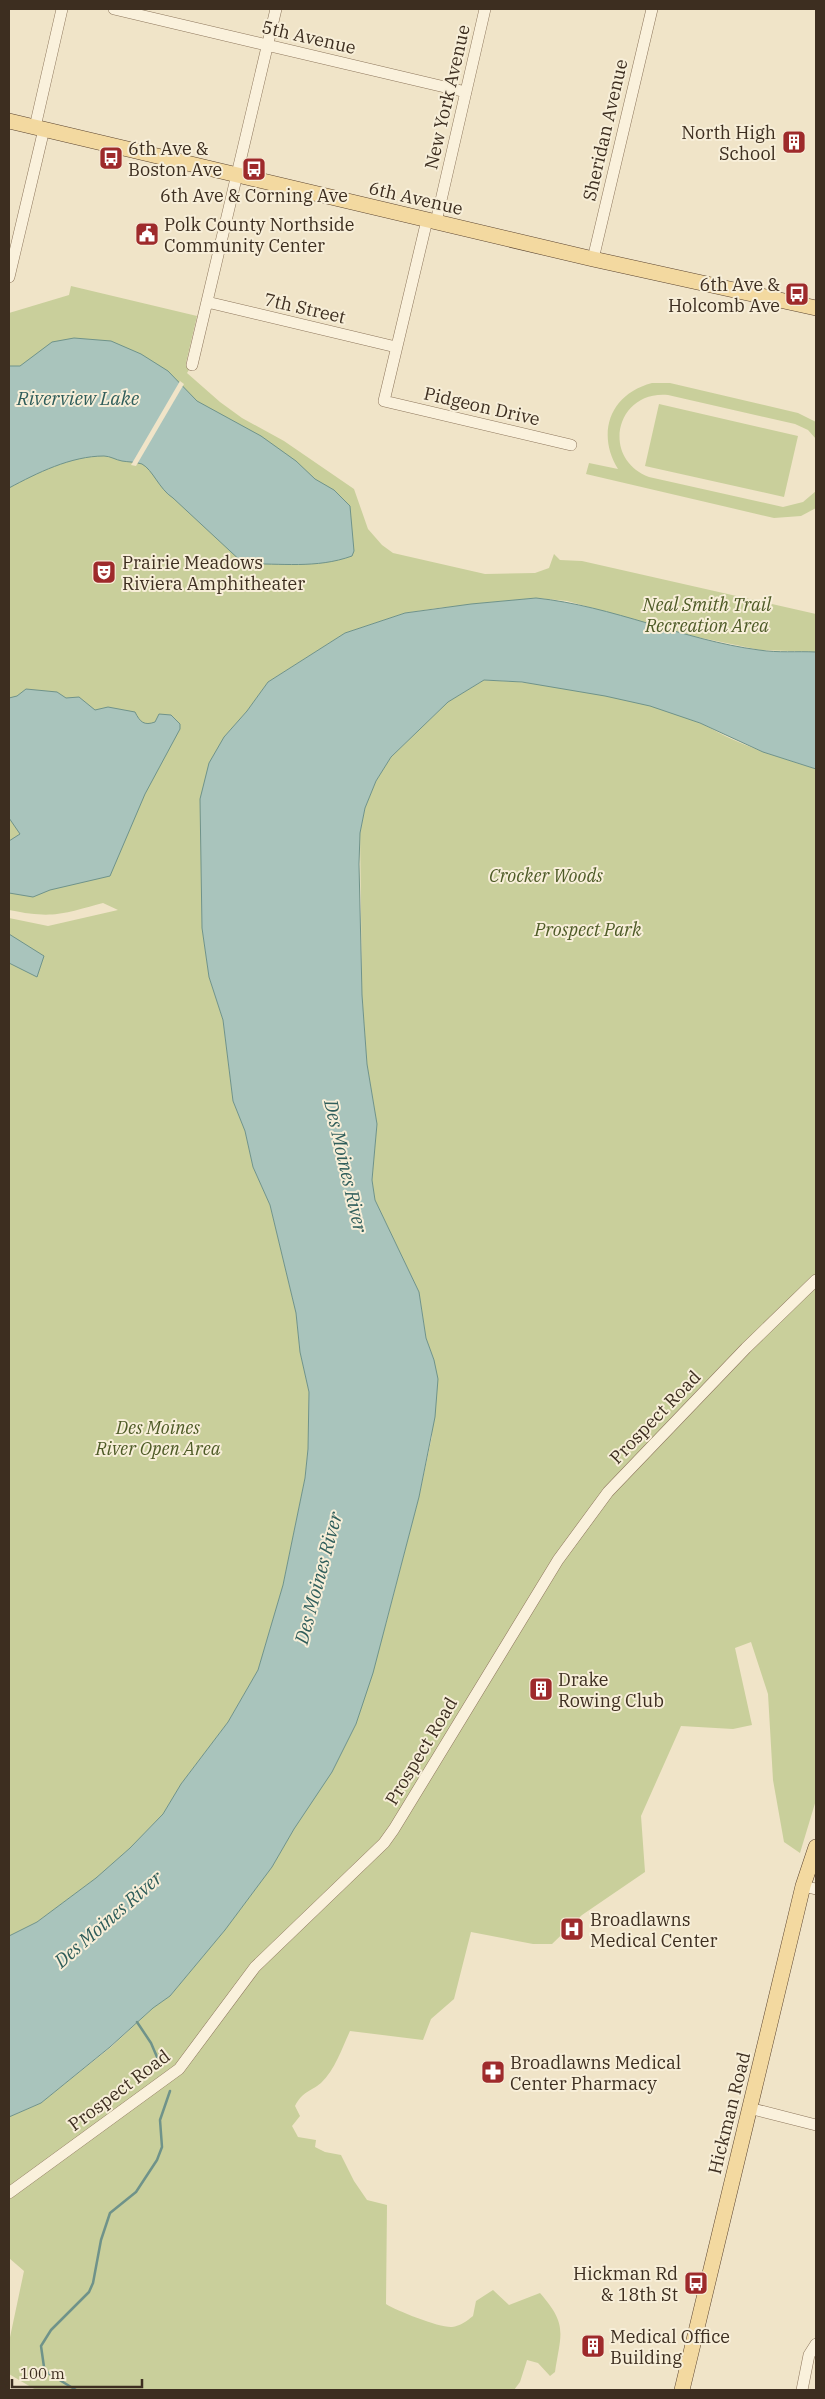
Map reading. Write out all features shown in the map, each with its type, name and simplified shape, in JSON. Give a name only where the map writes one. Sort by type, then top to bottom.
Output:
[{"type":"main road","name":"6th Avenue","points":[[9,121],[593,258],[816,308]]},
{"type":"main road","name":"Hickman Road","points":[[682,2390],[749,2108],[810,1888],[816,1846]]},
{"type":"street","points":[[9,275],[62,9]]},
{"type":"street","name":"5th Avenue","points":[[114,9],[466,92]]},
{"type":"street","points":[[192,365],[276,9]]},
{"type":"street","name":"New York Avenue","points":[[384,401],[396,347],[466,92],[485,9]]},
{"type":"street","name":"Sheridan Avenue","points":[[593,258],[652,9]]},
{"type":"street","name":"7th Street","points":[[207,302],[396,347]]},
{"type":"street","name":"Pidgeon Drive","points":[[384,401],[571,445]]},
{"type":"street","name":"Prospect Road","points":[[9,2193],[179,2069],[255,1967],[384,1843],[558,1560],[608,1492],[746,1348],[816,1280]]},
{"type":"street","points":[[749,2108],[816,2125]]},
{"type":"street","points":[[802,2390],[810,2355],[816,2344]]},
{"type":"green space","points":[[71,286],[197,316],[186,363],[192,365],[187,373],[220,402],[242,418],[284,441],[354,489],[368,529],[382,545],[393,553],[485,574],[535,573],[549,568],[554,554],[560,560],[582,561],[816,614],[816,652],[760,650],[697,637],[567,601],[536,598],[438,608],[405,613],[345,633],[268,682],[247,711],[224,737],[200,799],[202,928],[209,977],[223,1020],[233,1101],[245,1131],[253,1167],[270,1205],[296,1313],[300,1352],[309,1392],[308,1449],[305,1478],[283,1585],[258,1670],[228,1722],[181,1784],[163,1814],[130,1848],[96,1878],[37,1922],[9,1936],[9,918],[48,926],[118,910],[103,903],[47,915],[9,910],[9,313],[69,295]]},
{"type":"green space","points":[[652,383],[670,383],[798,413],[816,422],[816,439],[808,430],[795,424],[668,395],[650,396],[636,403],[626,414],[621,427],[620,441],[624,455],[634,468],[649,477],[783,507],[803,502],[816,491],[816,508],[801,516],[774,518],[586,474],[589,463],[618,469],[611,455],[608,442],[608,429],[611,417],[617,406],[626,396],[638,388]]},
{"type":"green space","points":[[659,404],[798,436],[784,497],[645,466]]},
{"type":"green space","name":"Prospect Park","points":[[484,680],[539,684],[594,692],[648,705],[700,723],[774,756],[816,769],[816,1800],[800,1853],[784,1842],[773,1780],[768,1694],[751,1642],[735,1648],[752,1725],[733,1729],[681,1726],[641,1816],[645,1872],[582,1915],[552,1944],[533,1944],[471,1932],[454,1999],[431,2019],[423,2040],[350,2031],[338,2058],[326,2078],[301,2097],[295,2106],[300,2116],[292,2126],[298,2137],[316,2140],[315,2147],[325,2152],[341,2155],[354,2181],[367,2200],[387,2205],[386,2304],[399,2311],[438,2325],[452,2327],[458,2326],[473,2316],[476,2301],[493,2290],[509,2305],[540,2293],[555,2313],[560,2330],[555,2372],[550,2376],[538,2363],[527,2360],[520,2382],[514,2390],[36,2390],[9,2374],[9,2342],[24,2271],[9,2258],[9,2117],[41,2103],[111,2047],[153,2008],[170,1996],[225,1930],[272,1867],[294,1829],[332,1772],[356,1724],[386,1624],[419,1497],[432,1436],[434,1360],[426,1338],[419,1292],[375,1200],[372,1180],[377,1124],[367,1064],[362,995],[360,833],[365,808],[376,781],[391,757],[448,702]]},
{"type":"water","name":"Riverview Lake","points":[[74,338],[111,341],[141,354],[168,371],[197,401],[261,436],[296,461],[315,479],[334,490],[350,506],[354,551],[352,556],[325,563],[312,564],[244,564],[168,494],[146,467],[140,463],[122,461],[106,456],[67,462],[43,471],[9,488],[9,366],[20,366],[52,342]]},
{"type":"water","name":"Des Moines River","points":[[536,598],[593,608],[731,645],[766,651],[816,652],[816,769],[763,752],[700,723],[650,706],[605,696],[522,682],[484,680],[448,702],[391,757],[376,781],[365,808],[360,833],[359,864],[362,995],[367,1064],[377,1124],[372,1180],[375,1200],[419,1292],[426,1338],[438,1379],[435,1417],[419,1497],[373,1673],[356,1724],[332,1772],[294,1829],[272,1867],[225,1930],[170,1996],[153,2008],[110,2047],[41,2103],[9,2117],[9,1936],[37,1922],[96,1878],[130,1848],[163,1814],[181,1784],[228,1722],[258,1670],[283,1585],[305,1478],[308,1449],[309,1392],[300,1352],[296,1313],[270,1205],[253,1167],[245,1131],[233,1101],[223,1020],[209,977],[202,928],[200,799],[209,763],[224,737],[247,711],[268,682],[345,633],[405,613]]},
{"type":"water","points":[[26,689],[57,692],[66,698],[79,697],[95,710],[108,707],[135,712],[141,721],[145,723],[155,722],[159,714],[171,715],[180,724],[180,729],[145,794],[110,876],[50,890],[33,897],[9,893],[9,841],[20,834],[9,818],[9,698],[17,696]]},
{"type":"water","points":[[9,934],[44,956],[37,977],[9,963]]},
{"type":"pier","points":[[180,381],[184,384],[136,466],[131,465]]},
{"type":"waterway","points":[[137,2022],[151,2043],[160,2064]]},
{"type":"waterway","points":[[76,2390],[48,2373],[44,2367],[41,2346],[51,2330],[89,2292],[93,2283],[101,2240],[110,2213],[136,2192],[157,2160],[162,2147],[160,2120],[170,2091]]},
{"type":"place","name":"North High School","points":[[794,142]]},
{"type":"place","name":"6th Ave & Boston Ave","points":[[111,158]]},
{"type":"place","name":"6th Ave & Corning Ave","points":[[254,169]]},
{"type":"place","name":"Polk County Northside Community Center","points":[[147,234]]},
{"type":"place","name":"6th Ave & Holcomb Ave","points":[[797,294]]},
{"type":"place","name":"Prairie Meadows Riviera Amphitheater","points":[[104,572]]},
{"type":"place","name":"Drake Rowing Club","points":[[541,1689]]},
{"type":"place","name":"Broadlawns Medical Center","points":[[572,1929]]},
{"type":"place","name":"Broadlawns Medical Center Pharmacy","points":[[493,2072]]},
{"type":"place","name":"Hickman Rd & 18th St","points":[[696,2283]]},
{"type":"place","name":"Medical Office Building","points":[[593,2346]]},
{"type":"park label","name":"Neal Smith Trail Recreation Area","points":[[707,614]]},
{"type":"park label","name":"Crocker Woods","points":[[546,875]]},
{"type":"park label","name":"Des Moines River Open Area","points":[[158,1437]]}]
